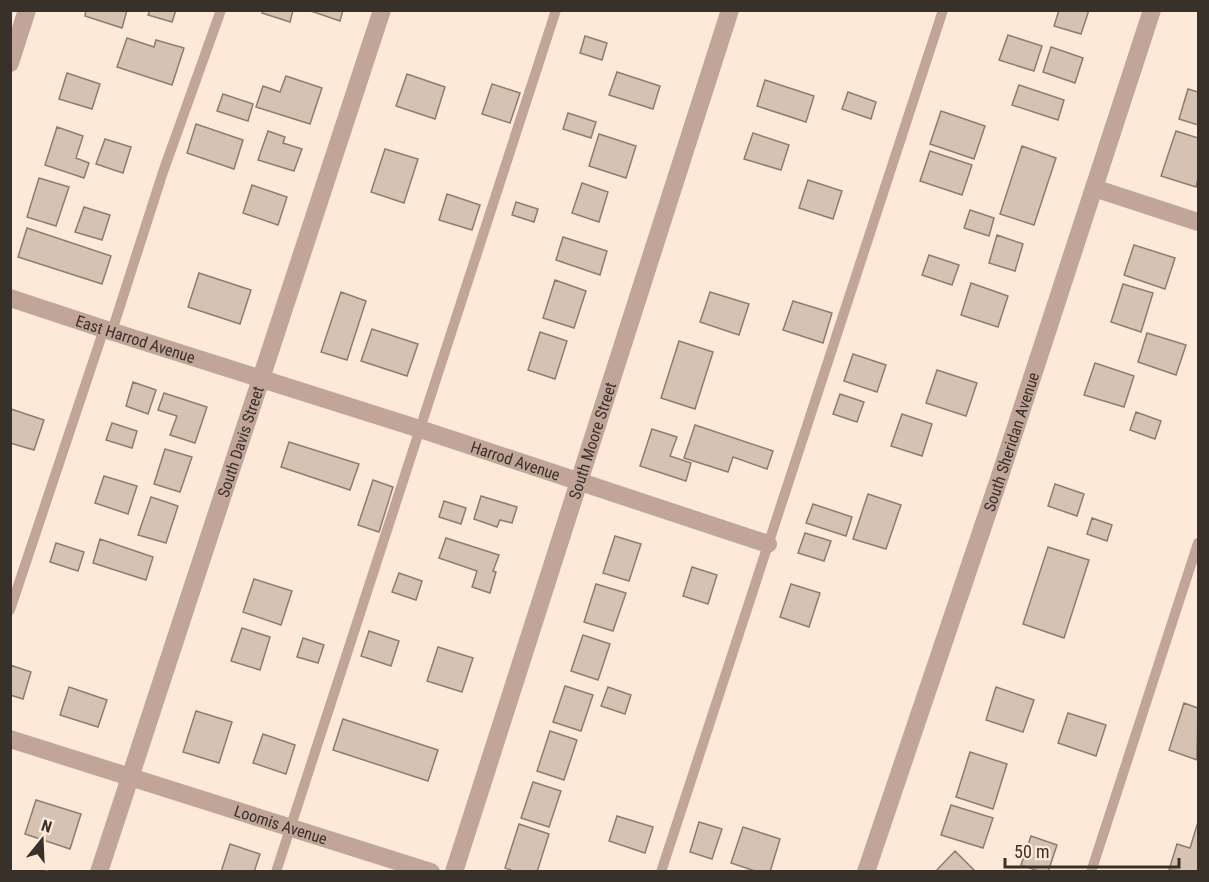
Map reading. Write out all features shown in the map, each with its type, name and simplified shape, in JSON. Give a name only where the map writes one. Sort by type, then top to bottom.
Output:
[{"type":"street","points":[[10,63],[27,10]]},
{"type":"street","name":"South Davis Street","points":[[99,872],[382,10]]},
{"type":"street","name":"South Moore Street","points":[[454,872],[730,10]]},
{"type":"street","name":"South Sheridan Avenue","points":[[866,872],[999,479],[1152,10]]},
{"type":"street","points":[[1094,188],[1198,222]]},
{"type":"street","name":"East Harrod Avenue","points":[[10,298],[261,379]]},
{"type":"street","name":"Harrod Avenue","points":[[261,379],[768,544]]},
{"type":"street","name":"Loomis Avenue","points":[[10,739],[432,872]]},
{"type":"lane","points":[[10,610],[221,10]]},
{"type":"lane","points":[[276,872],[556,10]]},
{"type":"lane","points":[[661,872],[943,10]]},
{"type":"lane","points":[[1091,872],[1198,543]]},
{"type":"building","points":[[86,10],[127,10],[122,28],[85,16]]},
{"type":"building","points":[[150,10],[176,10],[172,22],[148,15]]},
{"type":"building","points":[[263,10],[293,10],[290,22],[262,13]]},
{"type":"building","points":[[308,10],[343,10],[340,21]]},
{"type":"building","points":[[1059,10],[1089,10],[1081,34],[1054,26]]},
{"type":"building","points":[[1008,35],[1042,46],[1034,71],[999,60]]},
{"type":"building","points":[[585,36],[607,43],[602,60],[580,53]]},
{"type":"building","points":[[127,38],[154,47],[156,40],[184,48],[172,85],[117,67]]},
{"type":"building","points":[[1051,47],[1083,58],[1075,83],[1043,72]]},
{"type":"building","points":[[617,72],[660,86],[653,109],[609,95]]},
{"type":"building","points":[[67,73],[100,84],[92,109],[59,99]]},
{"type":"building","points":[[407,74],[445,87],[435,119],[396,106]]},
{"type":"building","points":[[286,76],[322,88],[310,124],[256,107],[263,86],[280,92]]},
{"type":"building","points":[[765,80],[814,96],[806,122],[757,106]]},
{"type":"building","points":[[492,84],[520,93],[510,123],[482,114]]},
{"type":"building","points":[[1019,85],[1064,100],[1058,120],[1012,105]]},
{"type":"building","points":[[1188,89],[1198,92],[1198,125],[1179,119]]},
{"type":"building","points":[[848,92],[876,102],[871,119],[842,109]]},
{"type":"building","points":[[223,94],[253,104],[248,121],[217,111]]},
{"type":"building","points":[[941,111],[985,126],[974,159],[930,144]]},
{"type":"building","points":[[568,113],[596,122],[591,138],[563,129]]},
{"type":"building","points":[[196,124],[243,140],[234,169],[187,153]]},
{"type":"building","points":[[57,127],[83,136],[76,158],[89,163],[84,178],[45,165]]},
{"type":"building","points":[[268,131],[285,137],[283,143],[302,149],[294,171],[258,160]]},
{"type":"building","points":[[1176,131],[1198,138],[1196,187],[1161,176]]},
{"type":"building","points":[[753,133],[789,145],[781,170],[744,159]]},
{"type":"building","points":[[599,134],[636,146],[626,178],[589,166]]},
{"type":"building","points":[[105,139],[131,147],[123,173],[96,164]]},
{"type":"building","points":[[1022,146],[1056,158],[1034,225],[1000,214]]},
{"type":"building","points":[[385,149],[418,159],[404,203],[371,192]]},
{"type":"building","points":[[930,151],[972,165],[962,195],[920,181]]},
{"type":"building","points":[[39,178],[69,187],[56,226],[27,217]]},
{"type":"building","points":[[808,180],[842,191],[833,219],[799,208]]},
{"type":"building","points":[[582,183],[608,192],[599,222],[572,213]]},
{"type":"building","points":[[252,185],[287,197],[278,225],[243,213]]},
{"type":"building","points":[[447,194],[480,205],[472,230],[439,220]]},
{"type":"building","points":[[516,202],[538,209],[534,222],[512,215]]},
{"type":"building","points":[[84,207],[110,215],[102,240],[75,232]]},
{"type":"building","points":[[970,210],[994,218],[989,236],[964,228]]},
{"type":"building","points":[[27,228],[111,256],[102,284],[18,257]]},
{"type":"building","points":[[997,235],[1023,244],[1015,271],[989,263]]},
{"type":"building","points":[[563,237],[607,251],[600,275],[556,260]]},
{"type":"building","points":[[1134,245],[1175,258],[1165,289],[1124,275]]},
{"type":"building","points":[[929,255],[959,265],[952,285],[922,275]]},
{"type":"building","points":[[199,273],[251,290],[240,324],[188,307]]},
{"type":"building","points":[[555,280],[586,291],[574,328],[543,318]]},
{"type":"building","points":[[971,283],[1008,296],[998,327],[961,315]]},
{"type":"building","points":[[1123,284],[1153,293],[1141,332],[1111,322]]},
{"type":"building","points":[[341,292],[366,301],[347,360],[321,352]]},
{"type":"building","points":[[710,292],[749,304],[739,335],[700,322]]},
{"type":"building","points":[[793,301],[832,313],[823,343],[783,330]]},
{"type":"building","points":[[372,329],[418,344],[407,376],[361,361]]},
{"type":"building","points":[[540,332],[567,341],[555,379],[528,370]]},
{"type":"building","points":[[1147,333],[1186,345],[1176,375],[1138,362]]},
{"type":"building","points":[[679,341],[713,352],[695,409],[661,398]]},
{"type":"building","points":[[853,354],[886,365],[877,392],[844,381]]},
{"type":"building","points":[[1095,363],[1134,376],[1124,407],[1084,395]]},
{"type":"building","points":[[937,370],[977,383],[966,416],[926,403]]},
{"type":"building","points":[[133,382],[156,390],[148,414],[126,406]]},
{"type":"building","points":[[164,393],[207,407],[195,443],[170,435],[177,416],[158,410]]},
{"type":"building","points":[[840,394],[864,402],[857,422],[833,414]]},
{"type":"building","points":[[11,409],[44,420],[34,450],[10,443]]},
{"type":"building","points":[[1136,412],[1161,421],[1155,439],[1130,430]]},
{"type":"building","points":[[902,414],[932,424],[922,456],[891,446]]},
{"type":"building","points":[[112,423],[137,431],[132,448],[106,440]]},
{"type":"building","points":[[695,425],[773,451],[767,469],[733,457],[728,472],[684,458]]},
{"type":"building","points":[[652,429],[677,437],[670,456],[691,463],[686,481],[640,466]]},
{"type":"building","points":[[289,442],[359,464],[350,490],[281,467]]},
{"type":"building","points":[[165,449],[192,457],[180,492],[154,484]]},
{"type":"building","points":[[104,476],[137,486],[128,514],[95,503]]},
{"type":"building","points":[[373,480],[393,487],[379,532],[358,525]]},
{"type":"building","points":[[1055,484],[1084,494],[1077,516],[1048,506]]},
{"type":"building","points":[[868,494],[901,505],[886,549],[853,539]]},
{"type":"building","points":[[481,496],[517,507],[512,523],[500,520],[497,527],[474,519]]},
{"type":"building","points":[[151,497],[178,506],[166,543],[138,535]]},
{"type":"building","points":[[444,501],[466,508],[461,524],[439,517]]},
{"type":"building","points":[[813,504],[852,517],[846,536],[806,523]]},
{"type":"building","points":[[1092,518],[1112,525],[1107,541],[1087,534]]},
{"type":"building","points":[[805,533],[831,541],[824,561],[798,553]]},
{"type":"building","points":[[615,536],[641,544],[629,581],[603,573]]},
{"type":"building","points":[[446,538],[499,555],[493,571],[496,572],[490,593],[472,587],[477,571],[439,558]]},
{"type":"building","points":[[100,539],[153,557],[146,580],[93,563]]},
{"type":"building","points":[[56,543],[84,552],[78,571],[50,562]]},
{"type":"building","points":[[1048,547],[1089,560],[1064,638],[1023,624]]},
{"type":"building","points":[[692,567],[717,575],[708,604],[683,596]]},
{"type":"building","points":[[399,573],[422,581],[416,600],[392,592]]},
{"type":"building","points":[[254,579],[292,591],[281,625],[243,612]]},
{"type":"building","points":[[596,584],[626,593],[613,631],[584,622]]},
{"type":"building","points":[[791,584],[820,593],[809,627],[780,617]]},
{"type":"building","points":[[242,628],[270,637],[260,670],[231,661]]},
{"type":"building","points":[[369,631],[399,641],[391,666],[361,656]]},
{"type":"building","points":[[583,635],[610,644],[598,680],[571,671]]},
{"type":"building","points":[[303,638],[324,645],[318,663],[297,657]]},
{"type":"building","points":[[438,647],[473,658],[462,692],[427,681]]},
{"type":"building","points":[[10,665],[31,672],[23,699],[10,695]]},
{"type":"building","points":[[565,686],[593,695],[581,731],[553,722]]},
{"type":"building","points":[[69,687],[107,700],[98,727],[60,715]]},
{"type":"building","points":[[608,687],[631,695],[625,714],[601,706]]},
{"type":"building","points":[[996,687],[1034,700],[1023,732],[986,720]]},
{"type":"building","points":[[1184,703],[1198,708],[1197,760],[1169,750]]},
{"type":"building","points":[[196,711],[232,722],[219,763],[183,752]]},
{"type":"building","points":[[1068,713],[1106,725],[1096,756],[1058,743]]},
{"type":"building","points":[[343,719],[438,750],[428,781],[333,750]]},
{"type":"building","points":[[550,731],[577,740],[564,780],[537,771]]},
{"type":"building","points":[[263,734],[295,745],[286,774],[253,763]]},
{"type":"building","points":[[970,752],[1007,764],[993,809],[956,797]]},
{"type":"building","points":[[533,782],[561,791],[549,827],[521,818]]},
{"type":"building","points":[[36,800],[81,814],[70,849],[25,834]]},
{"type":"building","points":[[951,805],[993,818],[983,848],[941,835]]},
{"type":"building","points":[[617,816],[653,827],[645,853],[609,841]]},
{"type":"building","points":[[699,822],[722,829],[712,859],[690,852]]},
{"type":"building","points":[[1198,822],[1198,872],[1169,870],[1177,844],[1190,848]]},
{"type":"building","points":[[519,824],[549,834],[537,872],[516,872],[505,868]]},
{"type":"building","points":[[743,827],[780,839],[770,872],[758,872],[731,863]]},
{"type":"building","points":[[1031,836],[1057,845],[1048,872],[1021,865]]},
{"type":"building","points":[[230,844],[260,854],[254,872],[221,872]]},
{"type":"building","points":[[955,851],[976,872],[935,872]]}]
